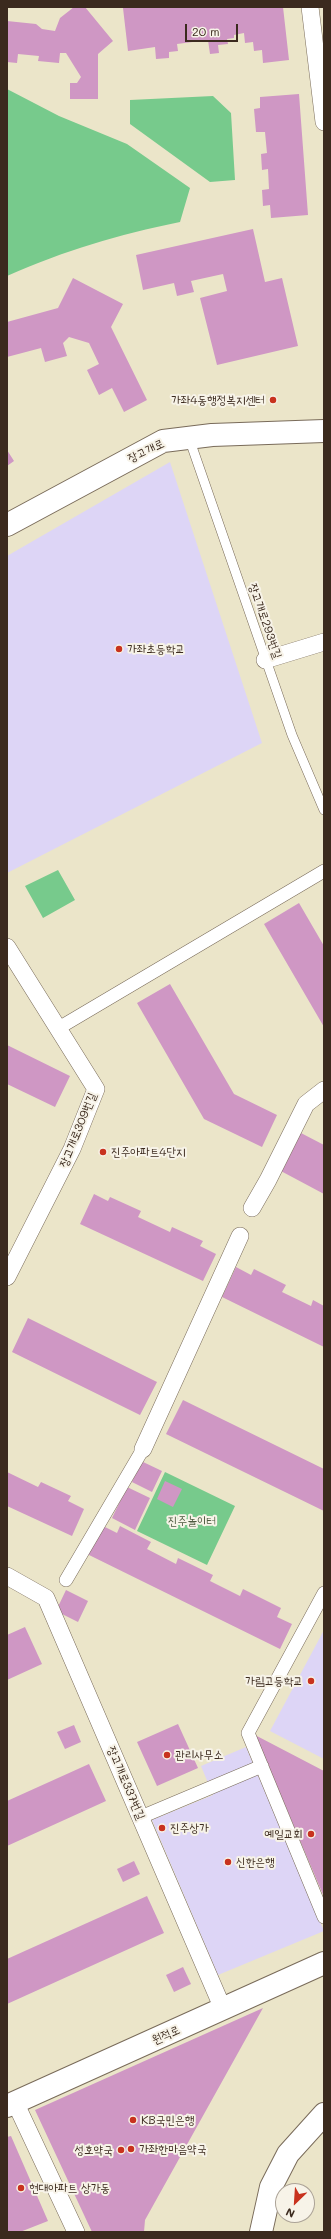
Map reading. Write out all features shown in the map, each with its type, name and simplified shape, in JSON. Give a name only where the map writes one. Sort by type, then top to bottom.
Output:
[{"type":"street","points":[[310,7],[324,122]]},
{"type":"street","name":"장고개로","points":[[7,525],[163,441],[212,435],[324,432]]},
{"type":"street","points":[[265,660],[324,642]]},
{"type":"street","points":[[57,1029],[324,872]]},
{"type":"street","name":"장고개로309번길","points":[[7,947],[96,1089],[72,1149],[7,1277]]},
{"type":"street","points":[[252,1208],[268,1180],[306,1104],[324,1090]]},
{"type":"street","points":[[66,1580],[143,1449],[240,1236]]},
{"type":"street","name":"장고개로337번길","points":[[7,1576],[46,1598],[223,2009]]},
{"type":"street","points":[[324,1593],[248,1733],[324,1917]]},
{"type":"street","points":[[141,1817],[262,1766]]},
{"type":"street","name":"원적로","points":[[11,2104],[324,1963]]},
{"type":"street","points":[[11,2104],[76,2232]]},
{"type":"street","points":[[261,2232],[271,2187],[288,2154],[324,2114]]},
{"type":"lane","name":"장고개로293번길","points":[[189,438],[292,735],[324,810]]},
{"type":"shaded area","name":"가좌초등학교","points":[[170,462],[262,743],[7,873],[7,556]]},
{"type":"shaded area","name":"가림고등학교","points":[[324,1630],[324,1759],[270,1731]]},
{"type":"shaded area","points":[[246,1747],[324,1931],[218,1975],[152,1820],[213,1795],[201,1766]]},
{"type":"green space","points":[[7,89],[59,116],[127,144],[190,188],[180,222],[135,232],[92,244],[50,258],[7,276]]},
{"type":"green space","points":[[213,96],[231,113],[235,180],[210,182],[130,124],[130,100]]},
{"type":"green space","points":[[58,870],[75,900],[43,918],[25,886]]},
{"type":"green space","name":"진주놀이터","points":[[165,1472],[235,1506],[207,1565],[137,1531]]},
{"type":"building","points":[[74,7],[85,7],[113,41],[98,54],[98,99],[70,99],[70,83],[77,83],[81,77],[66,53],[60,53],[59,63],[38,61],[39,56],[18,54],[17,63],[7,62],[7,21],[36,24],[42,29],[55,31],[60,18]]},
{"type":"building","points":[[283,7],[289,60],[263,63],[262,50],[254,51],[253,42],[245,43],[244,33],[234,35],[234,38],[227,39],[228,44],[218,45],[219,53],[210,54],[208,40],[177,44],[178,51],[169,52],[169,58],[156,59],[155,47],[128,51],[123,8]]},
{"type":"building","points":[[299,94],[308,215],[271,218],[270,205],[263,206],[262,190],[269,189],[268,169],[262,170],[261,154],[267,153],[265,132],[256,132],[254,109],[260,108],[260,97]]},
{"type":"building","points":[[253,229],[265,282],[282,278],[298,346],[217,365],[200,298],[227,291],[223,274],[191,281],[194,292],[177,296],[174,283],[143,290],[136,255]]},
{"type":"building","points":[[73,278],[123,304],[111,327],[147,400],[124,412],[112,388],[99,395],[87,370],[99,364],[89,343],[69,337],[63,343],[67,356],[45,362],[41,348],[7,357],[7,322],[58,308]]},
{"type":"building","points":[[7,450],[14,461],[7,466]]},
{"type":"building","points":[[299,903],[324,946],[324,1027],[264,924]]},
{"type":"building","points":[[170,984],[234,1094],[277,1115],[262,1147],[204,1119],[137,1003]]},
{"type":"building","points":[[7,1045],[70,1076],[55,1107],[7,1084]]},
{"type":"building","points":[[299,1132],[324,1145],[324,1194],[279,1170]]},
{"type":"building","points":[[94,1194],[108,1201],[110,1197],[141,1211],[138,1217],[170,1232],[172,1227],[203,1241],[200,1246],[216,1254],[203,1281],[80,1224]]},
{"type":"building","points":[[236,1267],[251,1275],[254,1269],[286,1285],[282,1292],[311,1306],[313,1300],[324,1306],[324,1347],[222,1297]]},
{"type":"building","points":[[28,1318],[157,1382],[140,1415],[12,1352]]},
{"type":"building","points":[[183,1400],[324,1469],[324,1511],[166,1434]]},
{"type":"building","points":[[141,1461],[162,1471],[152,1492],[132,1482]]},
{"type":"building","points":[[7,1472],[38,1487],[41,1482],[71,1496],[68,1501],[84,1509],[72,1536],[7,1506]]},
{"type":"building","points":[[165,1481],[182,1489],[173,1507],[157,1499]]},
{"type":"building","points":[[127,1487],[150,1498],[135,1530],[112,1518]]},
{"type":"building","points":[[101,1525],[117,1533],[120,1526],[151,1542],[147,1549],[176,1564],[178,1558],[213,1575],[210,1581],[240,1596],[243,1589],[281,1608],[277,1617],[292,1624],[280,1649],[87,1554]]},
{"type":"building","points":[[66,1590],[88,1601],[78,1622],[56,1611]]},
{"type":"building","points":[[25,1627],[42,1664],[7,1680],[7,1635]]},
{"type":"building","name":"관리사무소","points":[[178,1724],[198,1768],[157,1786],[137,1742]]},
{"type":"building","points":[[74,1725],[81,1742],[65,1749],[57,1732]]},
{"type":"building","name":"예일교회","points":[[255,1735],[324,1771],[324,1897]]},
{"type":"building","points":[[89,1764],[106,1801],[7,1846],[7,1801]]},
{"type":"building","points":[[134,1861],[140,1874],[123,1882],[117,1869]]},
{"type":"building","points":[[147,1896],[164,1933],[7,2004],[7,1959]]},
{"type":"building","points":[[183,1967],[191,1984],[174,1992],[166,1975]]},
{"type":"building","points":[[263,2008],[145,2220],[144,2232],[92,2232],[35,2110]]},
{"type":"building","points":[[11,2136],[48,2221],[20,2232],[7,2232],[7,2137]]},
{"type":"place","name":"가좌4동행정복지센터","points":[[273,400]]},
{"type":"place","name":"가좌초등학교","points":[[119,649]]},
{"type":"place","name":"진주아파트4단지","points":[[103,1152]]},
{"type":"place","name":"가림고등학교","points":[[311,1681]]},
{"type":"place","name":"관리사무소","points":[[167,1755]]},
{"type":"place","name":"진주상가","points":[[162,1828]]},
{"type":"place","name":"예일교회","points":[[311,1834]]},
{"type":"place","name":"신한은행","points":[[228,1862]]},
{"type":"place","name":"KB국민은행","points":[[133,2120]]},
{"type":"place","name":"가좌한마음약국","points":[[131,2149]]},
{"type":"place","name":"성호약국","points":[[121,2150]]},
{"type":"place","name":"현대아파트 상가동","points":[[21,2188]]}]
